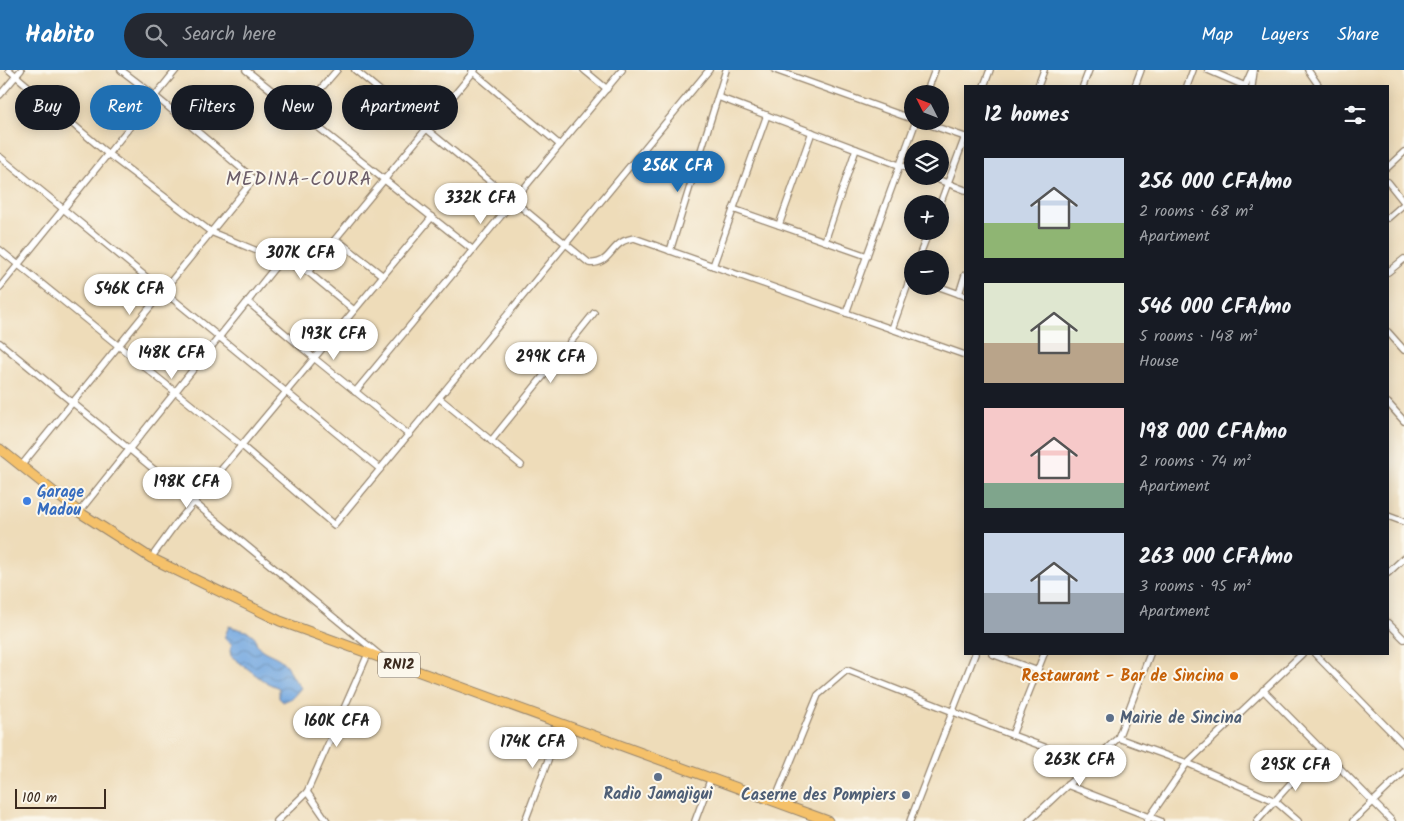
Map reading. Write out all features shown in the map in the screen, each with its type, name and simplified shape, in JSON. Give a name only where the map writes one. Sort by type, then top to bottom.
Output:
[{"type":"main road","name":"RN12","points":[[0,449],[79,512],[151,558],[280,621],[775,800],[809,818],[828,821]]},
{"type":"street","points":[[10,70],[108,154],[211,232],[308,272],[354,310]]},
{"type":"street","points":[[0,95],[21,70]]},
{"type":"street","points":[[121,70],[141,85]]},
{"type":"street","points":[[161,89],[176,70]]},
{"type":"street","points":[[246,70],[265,85]]},
{"type":"street","points":[[325,85],[338,70]]},
{"type":"street","points":[[355,70],[373,85]]},
{"type":"street","points":[[584,70],[607,88]]},
{"type":"street","points":[[354,392],[622,70]]},
{"type":"street","points":[[0,250],[241,445],[334,525],[709,70]]},
{"type":"street","points":[[670,251],[726,70]]},
{"type":"street","points":[[775,70],[904,116]]},
{"type":"street","points":[[929,85],[935,70]]},
{"type":"street","points":[[984,85],[990,70]]},
{"type":"street","points":[[1038,85],[1044,70]]},
{"type":"street","points":[[1083,85],[1089,70]]},
{"type":"street","points":[[1135,85],[1141,70]]},
{"type":"street","points":[[1187,85],[1193,70]]},
{"type":"street","points":[[1208,70],[1243,85]]},
{"type":"street","points":[[1246,85],[1253,70]]},
{"type":"street","points":[[1252,85],[1253,70]]},
{"type":"street","points":[[1308,70],[1318,85]]},
{"type":"street","points":[[458,90],[474,71],[560,145]]},
{"type":"street","points":[[718,97],[904,167]]},
{"type":"street","points":[[21,466],[254,179],[161,101]]},
{"type":"street","points":[[713,266],[767,115]]},
{"type":"street","points":[[0,287],[127,130]]},
{"type":"street","points":[[322,130],[473,250]]},
{"type":"street","points":[[308,272],[424,130]]},
{"type":"street","points":[[428,130],[589,263],[598,264],[622,241],[634,238],[964,355]]},
{"type":"street","points":[[846,313],[914,130]]},
{"type":"street","points":[[944,130],[964,137]]},
{"type":"street","points":[[779,225],[812,132]]},
{"type":"street","points":[[949,180],[964,140]]},
{"type":"street","points":[[825,241],[856,149]]},
{"type":"street","points":[[1389,166],[1404,152]]},
{"type":"street","points":[[0,157],[380,469]]},
{"type":"street","points":[[949,183],[964,190]]},
{"type":"street","points":[[1389,183],[1404,203],[1389,217]]},
{"type":"street","points":[[733,209],[867,256]]},
{"type":"street","points":[[151,558],[194,502],[432,217]]},
{"type":"street","points":[[336,239],[383,276]]},
{"type":"street","points":[[1389,271],[1404,259]]},
{"type":"street","points":[[79,512],[280,261]]},
{"type":"street","points":[[949,290],[962,295],[964,282]]},
{"type":"street","points":[[892,329],[905,295]]},
{"type":"street","points":[[248,302],[354,392],[409,435]]},
{"type":"street","points":[[491,441],[594,313]]},
{"type":"street","points":[[1389,333],[1404,350]]},
{"type":"street","points":[[0,343],[386,660]]},
{"type":"street","points":[[439,398],[521,465]]},
{"type":"street","points":[[1389,404],[1404,421]]},
{"type":"street","points":[[1389,516],[1404,522]]},
{"type":"street","points":[[1389,572],[1404,558]]},
{"type":"street","points":[[1389,624],[1404,640]]},
{"type":"street","points":[[277,821],[306,792],[368,654]]},
{"type":"street","points":[[910,821],[975,655]]},
{"type":"street","points":[[995,655],[1038,671]]},
{"type":"street","points":[[1012,735],[1044,655]]},
{"type":"street","points":[[1029,821],[1118,738],[1150,655]]},
{"type":"street","points":[[1148,818],[1186,763],[1301,655]]},
{"type":"street","points":[[1316,655],[1404,745]]},
{"type":"street","points":[[775,800],[818,695],[847,670],[1090,764]]},
{"type":"street","points":[[1263,690],[1392,821]]},
{"type":"street","points":[[525,821],[562,724]]},
{"type":"street","points":[[1118,738],[1186,763],[1274,801],[1298,821]]},
{"type":"street","points":[[1257,821],[1321,749]]},
{"type":"street","points":[[1352,821],[1404,772]]},
{"type":"street","points":[[695,821],[711,778]]},
{"type":"street","points":[[1066,785],[1160,821]]},
{"type":"street","points":[[306,792],[327,821]]},
{"type":"water","points":[[229,626],[249,632],[255,637],[256,643],[262,650],[285,664],[301,688],[292,698],[283,702],[279,698],[279,688],[265,682],[231,656],[232,644],[224,638]]},
{"type":"place","name":"Garage Madou","points":[[27,501]]},
{"type":"place","name":"Restaurant - Bar de Sincina","points":[[1234,676]]},
{"type":"place","name":"Mairie de Sincina","points":[[1110,718]]},
{"type":"place","name":"Radio Jamajigui","points":[[658,777]]},
{"type":"place","name":"Caserne des Pompiers","points":[[906,795]]},
{"type":"district","name":"MEDINA-COURA","points":[[299,180]]}]
